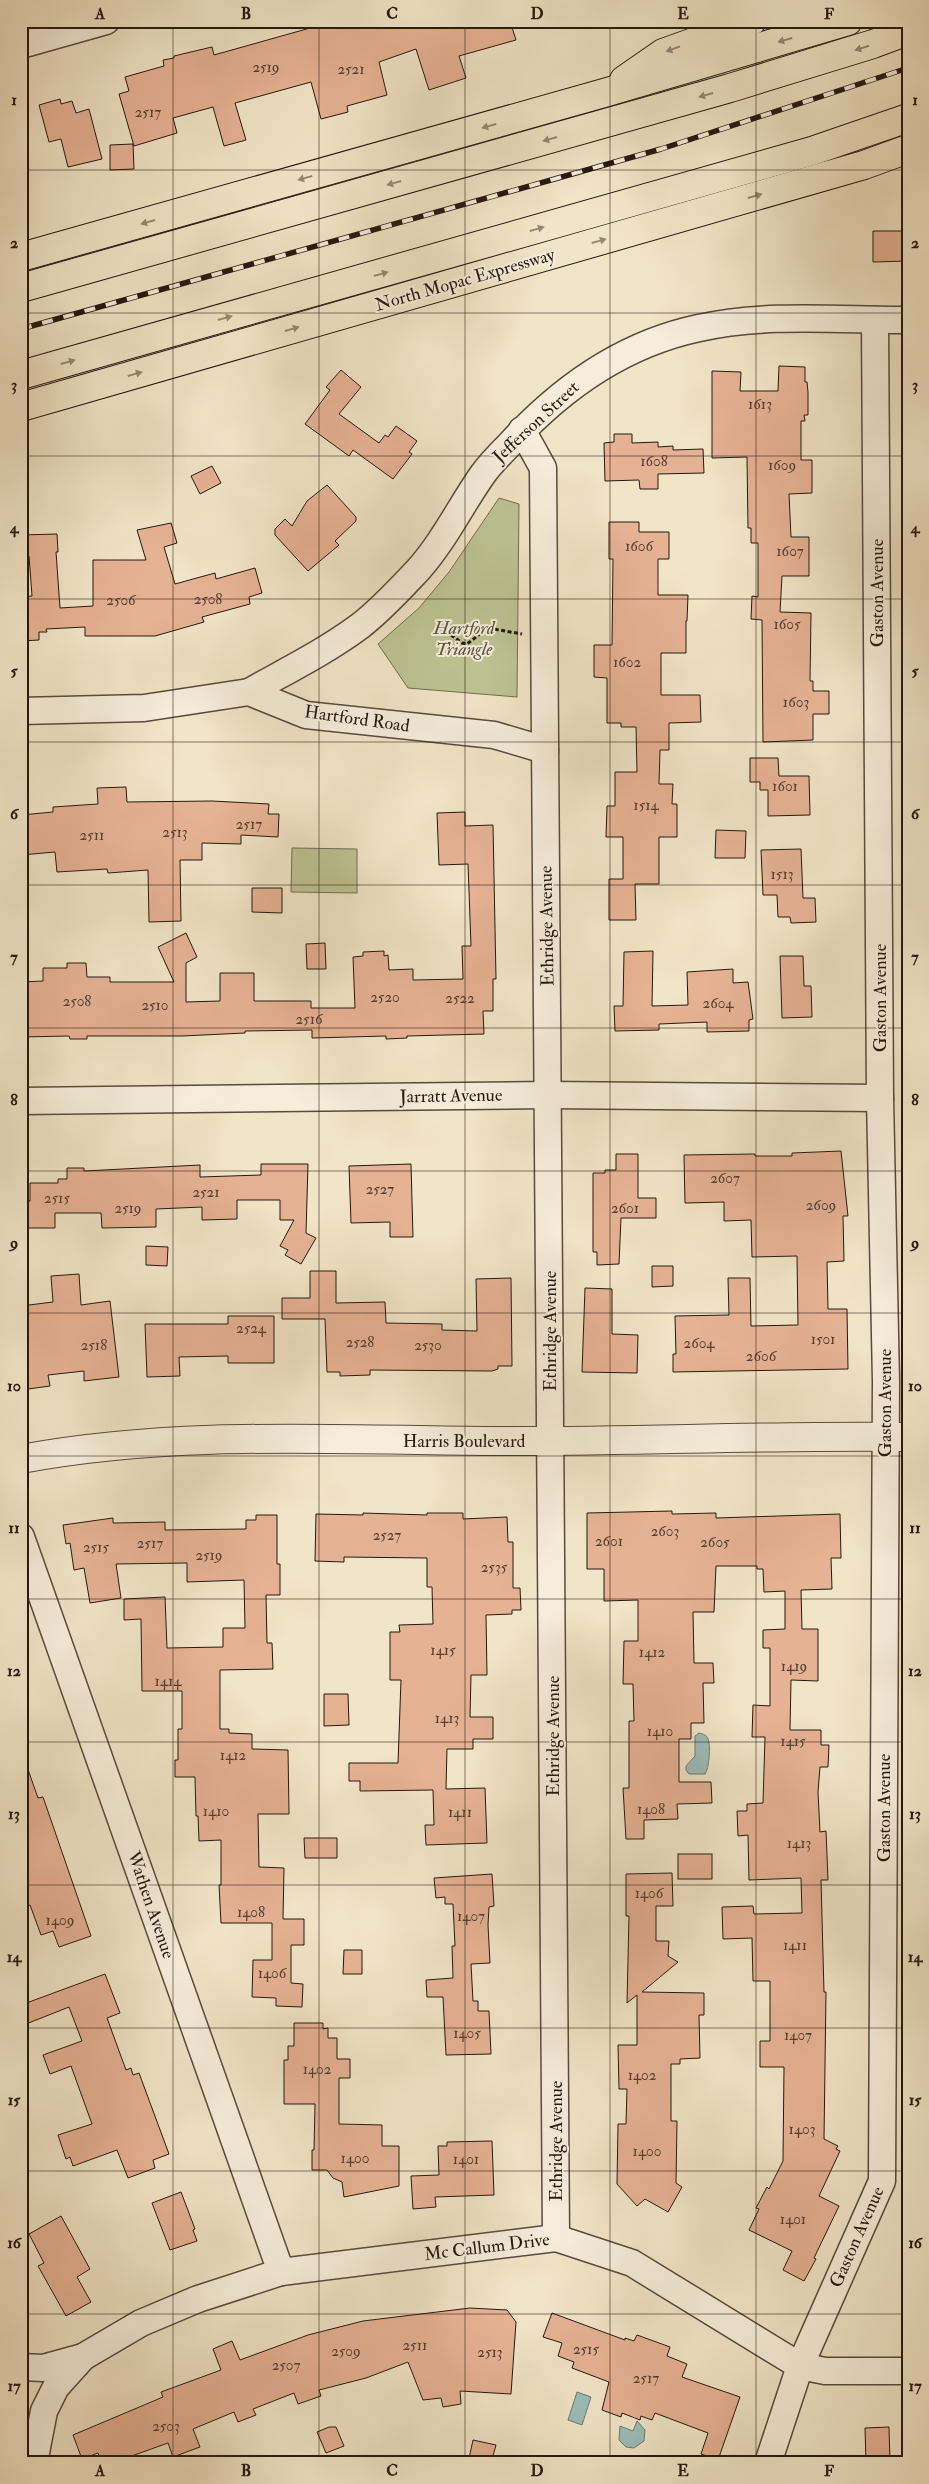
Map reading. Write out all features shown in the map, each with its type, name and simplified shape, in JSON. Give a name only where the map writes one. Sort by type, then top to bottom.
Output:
[{"type":"highway","points":[[604,93],[663,53],[752,21]]},
{"type":"highway","points":[[21,257],[604,93],[848,21]]},
{"type":"highway","points":[[21,288],[730,88],[873,44],[908,31]]},
{"type":"highway","points":[[21,375],[812,151],[908,118]]},
{"type":"highway","name":"North Mopac Expressway","points":[[21,407],[864,165],[908,149]]},
{"type":"highway","points":[[864,165],[908,159]]},
{"type":"street","points":[[21,45],[106,21]]},
{"type":"street","name":"Jefferson Street","points":[[249,692],[316,654],[360,625],[393,595],[419,568],[442,538],[484,472],[522,430],[568,388],[607,362],[647,344],[698,328],[750,320],[908,320]]},
{"type":"street","name":"Gaston Avenue","points":[[768,2463],[800,2366],[882,2181],[896,1437],[886,1372],[880,1098],[875,320]]},
{"type":"street","name":"Ethridge Avenue","points":[[522,430],[543,468],[556,2238]]},
{"type":"street","points":[[21,711],[144,708],[249,692]]},
{"type":"street","name":"Hartford Road","points":[[249,692],[306,715],[494,735],[545,750]]},
{"type":"street","name":"Jarratt Avenue","points":[[21,1101],[548,1095],[880,1098]]},
{"type":"street","name":"Harris Boulevard","points":[[21,1460],[79,1448],[220,1439],[551,1441],[896,1437]]},
{"type":"street","name":"Wathen Avenue","points":[[21,1537],[281,2272]]},
{"type":"street","name":"Mc Callum Drive","points":[[21,2367],[43,2368],[83,2357],[141,2323],[190,2302],[281,2272],[556,2238],[632,2263],[800,2366],[825,2371],[908,2371]]},
{"type":"street","name":"Mc Callum Drive","points":[[34,2463],[48,2404],[56,2387],[83,2357]]},
{"type":"street","points":[[21,2433],[30,2463]]},
{"type":"path","points":[[451,635],[462,643],[467,644],[488,628],[525,634]]},
{"type":"green space","points":[[21,21],[76,21],[21,37]]},
{"type":"green space","name":"Hartford Triangle","points":[[499,498],[519,504],[517,697],[408,688],[378,644],[419,608],[449,572]]},
{"type":"green space","points":[[292,848],[357,849],[357,893],[291,892]]},
{"type":"water","points":[[699,1733],[706,1736],[709,1742],[708,1767],[705,1774],[689,1774],[686,1766],[695,1756],[695,1736]]},
{"type":"water","points":[[577,2392],[591,2397],[582,2425],[568,2420]]},
{"type":"water","points":[[637,2421],[645,2430],[644,2441],[634,2448],[626,2447],[619,2440],[620,2426],[633,2431]]},
{"type":"building","points":[[335,21],[510,21],[516,40],[459,56],[466,78],[429,90],[416,49],[379,62],[387,95],[347,106],[348,112],[321,119],[311,82],[235,103],[246,140],[224,146],[213,107],[173,118],[177,133],[134,146],[119,94],[129,91],[125,77],[164,66],[163,60],[174,58],[174,56],[212,47],[214,55]]},
{"type":"building","points":[[60,99],[61,104],[72,101],[76,113],[89,109],[102,159],[68,167],[61,139],[49,142],[39,105]]},
{"type":"building","points":[[133,144],[134,169],[110,170],[110,145]]},
{"type":"building","points":[[873,231],[908,231],[908,261],[873,262]]},
{"type":"building","points":[[779,366],[805,367],[808,415],[804,415],[805,421],[801,421],[801,460],[812,460],[812,493],[789,494],[791,537],[809,537],[809,576],[782,576],[780,612],[811,613],[810,681],[813,681],[813,691],[829,691],[829,714],[813,714],[813,740],[763,742],[762,620],[751,619],[752,596],[758,597],[758,543],[751,543],[751,528],[748,528],[747,457],[712,458],[712,371],[741,372],[740,391],[778,391]]},
{"type":"building","points":[[341,370],[361,387],[339,414],[379,443],[385,435],[388,437],[396,426],[417,441],[409,452],[412,454],[393,479],[353,450],[349,456],[305,424],[330,390],[326,387]]},
{"type":"building","points":[[614,434],[632,434],[632,443],[658,442],[658,447],[673,446],[673,450],[703,449],[704,473],[658,474],[658,489],[640,489],[639,480],[605,481],[604,443],[614,442]]},
{"type":"building","points":[[212,466],[221,483],[200,494],[191,476]]},
{"type":"building","points":[[327,485],[356,517],[356,521],[335,541],[339,545],[308,571],[275,535],[275,529],[285,519],[292,526],[307,501]]},
{"type":"building","points":[[609,522],[639,522],[639,532],[669,532],[669,559],[658,559],[658,595],[688,595],[686,653],[661,653],[661,695],[700,695],[701,722],[669,723],[669,750],[660,750],[659,784],[673,784],[672,804],[677,804],[677,837],[659,837],[659,884],[635,884],[636,920],[609,920],[609,879],[623,879],[623,837],[606,837],[607,806],[615,806],[615,772],[637,772],[636,727],[621,727],[621,723],[607,723],[607,678],[594,677],[594,645],[612,645],[613,559],[609,559]]},
{"type":"building","points":[[171,523],[177,543],[164,547],[175,584],[215,573],[216,579],[255,568],[262,593],[249,597],[250,604],[202,617],[204,622],[155,636],[85,636],[85,627],[46,629],[47,632],[39,632],[39,640],[21,641],[21,597],[32,596],[29,556],[21,556],[21,535],[57,534],[58,552],[56,552],[60,608],[93,606],[93,560],[146,560],[137,530]]},
{"type":"building","points":[[750,758],[778,758],[779,776],[809,776],[810,815],[768,816],[768,790],[760,790],[760,782],[750,782]]},
{"type":"building","points":[[126,787],[127,802],[212,801],[269,804],[268,814],[279,814],[278,837],[241,835],[241,844],[202,843],[202,860],[180,860],[181,921],[149,922],[148,870],[108,873],[107,869],[57,872],[55,852],[21,855],[21,815],[53,812],[53,807],[98,804],[97,788]]},
{"type":"building","points":[[465,812],[465,826],[493,825],[496,979],[493,979],[493,1011],[483,1011],[484,1034],[407,1036],[407,1038],[386,1039],[386,1036],[312,1038],[312,1030],[245,1031],[245,1033],[182,1036],[87,1036],[87,1039],[70,1039],[69,1036],[21,1037],[21,982],[43,981],[43,968],[67,968],[67,963],[86,963],[87,977],[110,977],[110,982],[174,982],[158,947],[186,933],[197,957],[186,963],[186,1002],[220,1001],[220,973],[254,973],[254,1001],[311,1001],[311,1008],[355,1008],[353,957],[363,956],[363,952],[384,951],[384,956],[388,955],[389,970],[413,969],[413,980],[463,979],[462,946],[471,946],[468,864],[439,865],[437,813]]},
{"type":"building","points":[[716,830],[746,831],[745,858],[715,858]]},
{"type":"building","points":[[801,849],[803,898],[815,898],[816,922],[791,923],[790,917],[778,917],[777,895],[763,895],[761,850]]},
{"type":"building","points":[[252,888],[282,888],[282,913],[252,912]]},
{"type":"building","points":[[325,943],[326,969],[307,969],[306,944]]},
{"type":"building","points":[[653,951],[652,1006],[688,1005],[687,972],[733,969],[733,983],[748,982],[753,1019],[749,1020],[749,1031],[707,1032],[707,1022],[659,1024],[659,1030],[615,1031],[614,1006],[623,1006],[624,952]]},
{"type":"building","points":[[780,956],[803,956],[804,986],[811,986],[812,1017],[782,1018]]},
{"type":"building","points":[[841,1151],[848,1216],[843,1216],[844,1261],[827,1262],[828,1309],[847,1309],[848,1369],[673,1372],[673,1354],[676,1354],[675,1316],[729,1315],[728,1278],[750,1278],[751,1326],[798,1325],[797,1256],[752,1257],[751,1220],[724,1221],[724,1202],[685,1203],[684,1155],[755,1154],[755,1156],[792,1156],[792,1153]]},
{"type":"building","points":[[616,1154],[638,1154],[638,1198],[656,1198],[656,1218],[621,1218],[619,1264],[597,1265],[597,1252],[593,1252],[593,1173],[605,1173],[605,1170],[616,1170]]},
{"type":"building","points":[[261,1164],[308,1164],[306,1233],[316,1238],[301,1264],[285,1255],[288,1250],[280,1246],[294,1220],[280,1220],[280,1200],[237,1200],[237,1219],[202,1220],[202,1207],[156,1209],[156,1227],[102,1228],[101,1213],[55,1213],[55,1228],[27,1228],[27,1201],[30,1201],[30,1183],[58,1183],[58,1179],[67,1179],[67,1168],[84,1168],[84,1171],[200,1165],[200,1177],[261,1175]]},
{"type":"building","points":[[411,1164],[413,1237],[390,1237],[390,1222],[351,1223],[349,1166]]},
{"type":"building","points":[[146,1246],[168,1247],[167,1266],[146,1265]]},
{"type":"building","points":[[652,1266],[673,1266],[673,1286],[652,1287]]},
{"type":"building","points":[[310,1271],[336,1271],[336,1303],[385,1302],[386,1323],[442,1324],[442,1330],[477,1331],[476,1279],[511,1278],[512,1366],[498,1366],[498,1369],[492,1371],[370,1370],[370,1375],[340,1376],[340,1372],[327,1372],[325,1319],[282,1319],[282,1298],[310,1298]]},
{"type":"building","points":[[79,1274],[81,1305],[110,1301],[119,1377],[84,1381],[84,1371],[48,1375],[50,1386],[21,1390],[21,1306],[53,1302],[51,1276]]},
{"type":"building","points":[[585,1288],[612,1289],[612,1334],[638,1335],[637,1373],[582,1372]]},
{"type":"building","points":[[228,1316],[274,1316],[274,1363],[228,1363],[228,1356],[179,1357],[180,1376],[147,1377],[145,1324],[228,1324]]},
{"type":"building","points":[[672,1511],[672,1514],[716,1513],[716,1518],[840,1514],[841,1558],[831,1558],[832,1589],[801,1590],[802,1629],[818,1629],[818,1681],[791,1680],[790,1730],[821,1730],[821,1745],[829,1745],[828,1767],[820,1767],[818,1792],[820,1832],[826,1831],[828,1880],[821,1880],[824,1992],[826,1992],[824,2139],[838,2146],[836,2149],[840,2151],[819,2196],[839,2206],[814,2258],[816,2259],[804,2281],[783,2270],[792,2251],[749,2230],[759,2209],[756,2208],[767,2187],[769,2189],[783,2161],[784,2067],[760,2067],[760,2041],[770,2041],[770,1981],[753,1981],[752,1938],[723,1939],[722,1907],[753,1906],[754,1914],[802,1913],[801,1878],[749,1880],[748,1835],[738,1836],[737,1811],[747,1811],[747,1804],[763,1803],[765,1737],[752,1737],[753,1705],[770,1706],[770,1648],[763,1648],[763,1630],[785,1629],[785,1591],[764,1592],[763,1569],[757,1569],[757,1566],[716,1566],[714,1612],[693,1612],[694,1663],[713,1663],[714,1683],[703,1683],[704,1723],[691,1723],[691,1739],[679,1739],[679,1782],[711,1782],[712,1803],[677,1804],[678,1819],[644,1820],[644,1839],[626,1839],[623,1788],[629,1788],[629,1721],[634,1721],[633,1684],[623,1684],[624,1641],[638,1641],[638,1600],[604,1601],[604,1569],[587,1569],[587,1513]]},
{"type":"building","points":[[363,1513],[427,1515],[427,1513],[463,1513],[463,1519],[507,1517],[508,1542],[513,1542],[513,1588],[520,1588],[521,1610],[512,1610],[512,1614],[486,1615],[487,1675],[471,1675],[470,1717],[493,1717],[493,1739],[473,1739],[473,1749],[447,1749],[446,1789],[485,1788],[487,1843],[426,1845],[425,1825],[434,1825],[433,1790],[360,1791],[360,1781],[349,1781],[349,1763],[398,1763],[401,1680],[390,1680],[390,1632],[400,1632],[399,1625],[433,1624],[432,1587],[427,1587],[427,1558],[344,1557],[344,1562],[315,1561],[316,1514],[363,1515]]},
{"type":"building","points":[[256,1515],[277,1515],[277,1564],[280,1564],[280,1595],[266,1595],[267,1643],[272,1643],[273,1669],[220,1670],[220,1729],[229,1729],[229,1733],[252,1734],[252,1749],[288,1750],[289,1814],[258,1814],[259,1867],[284,1868],[283,1919],[304,1919],[304,1945],[291,1945],[291,1983],[303,1984],[302,2007],[276,2006],[276,1998],[252,1997],[253,1960],[272,1960],[272,1923],[221,1923],[219,1885],[221,1885],[221,1840],[199,1841],[195,1777],[175,1777],[175,1760],[178,1760],[178,1729],[182,1729],[182,1691],[142,1691],[141,1619],[124,1620],[124,1599],[165,1597],[167,1648],[223,1647],[223,1628],[245,1628],[244,1580],[187,1582],[187,1563],[116,1564],[121,1598],[90,1603],[84,1568],[74,1570],[70,1543],[66,1544],[63,1525],[113,1518],[113,1523],[165,1522],[165,1530],[246,1529],[246,1520],[256,1520]]},
{"type":"building","points":[[324,1694],[348,1694],[349,1725],[324,1726]]},
{"type":"building","points":[[24,1758],[38,1798],[43,1797],[91,1936],[59,1947],[53,1931],[41,1935],[30,1905],[21,1908],[21,1759]]},
{"type":"building","points":[[304,1838],[337,1838],[337,1858],[305,1858]]},
{"type":"building","points":[[678,1854],[712,1854],[712,1879],[678,1879]]},
{"type":"building","points":[[672,1873],[673,1906],[656,1906],[656,1941],[669,1941],[668,1956],[678,1962],[642,1992],[704,1993],[704,2015],[699,2015],[700,2058],[680,2059],[680,2064],[671,2064],[671,2121],[677,2121],[676,2183],[682,2187],[668,2212],[645,2199],[637,2206],[617,2184],[618,2124],[626,2124],[627,2089],[619,2089],[618,2045],[637,2045],[637,1995],[627,2003],[629,1916],[626,1916],[626,1874]]},
{"type":"building","points":[[492,1874],[494,1906],[489,1907],[488,1925],[490,1963],[471,1964],[473,2001],[478,2001],[478,2011],[489,2011],[491,2054],[446,2055],[443,1997],[427,1997],[426,1980],[453,1978],[452,1946],[455,1946],[453,1904],[445,1904],[445,1897],[436,1898],[434,1878]]},
{"type":"building","points":[[344,1950],[362,1950],[362,1974],[343,1974]]},
{"type":"building","points":[[105,1974],[120,2013],[107,2018],[126,2070],[131,2068],[133,2075],[139,2073],[169,2154],[153,2160],[155,2168],[128,2178],[117,2150],[73,2166],[70,2157],[66,2159],[58,2135],[92,2124],[71,2066],[50,2074],[43,2055],[82,2041],[69,2007],[21,2026],[21,2005]]},
{"type":"building","points":[[294,2023],[323,2023],[323,2029],[328,2028],[328,2038],[337,2038],[337,2059],[350,2059],[350,2078],[339,2078],[339,2124],[382,2125],[382,2146],[399,2146],[399,2186],[344,2197],[342,2182],[333,2178],[327,2170],[312,2170],[315,2104],[284,2104],[284,2060],[288,2060],[288,2046],[294,2046]]},
{"type":"building","points":[[492,2141],[494,2195],[435,2197],[436,2207],[413,2209],[411,2176],[439,2175],[438,2146],[447,2146],[447,2142]]},
{"type":"building","points":[[181,2192],[195,2229],[193,2230],[197,2241],[170,2250],[152,2203]]},
{"type":"building","points":[[61,2216],[90,2269],[77,2277],[91,2302],[66,2316],[38,2266],[44,2263],[29,2234]]},
{"type":"building","points":[[470,2308],[507,2310],[516,2322],[511,2394],[460,2391],[461,2404],[443,2407],[441,2398],[423,2400],[408,2362],[366,2378],[319,2390],[321,2396],[298,2404],[294,2393],[253,2409],[256,2415],[238,2422],[234,2412],[193,2429],[200,2447],[173,2457],[168,2443],[126,2458],[128,2463],[102,2463],[98,2453],[82,2459],[73,2435],[163,2397],[161,2392],[221,2370],[213,2349],[232,2341],[240,2360],[308,2335],[363,2321]]},
{"type":"building","points":[[552,2313],[625,2340],[625,2338],[634,2341],[637,2335],[670,2347],[667,2356],[687,2364],[682,2377],[740,2397],[718,2460],[701,2454],[708,2433],[655,2413],[652,2420],[641,2416],[640,2420],[622,2413],[621,2417],[602,2410],[609,2382],[572,2368],[574,2362],[558,2356],[562,2343],[543,2337]]},
{"type":"building","points":[[329,2427],[336,2427],[344,2446],[326,2453],[317,2432]]},
{"type":"building","points":[[889,2427],[890,2463],[866,2463],[865,2428]]},
{"type":"building","points":[[473,2440],[496,2445],[491,2463],[468,2463]]},
{"type":"railway","points":[[21,329],[661,149],[908,68]]}]
